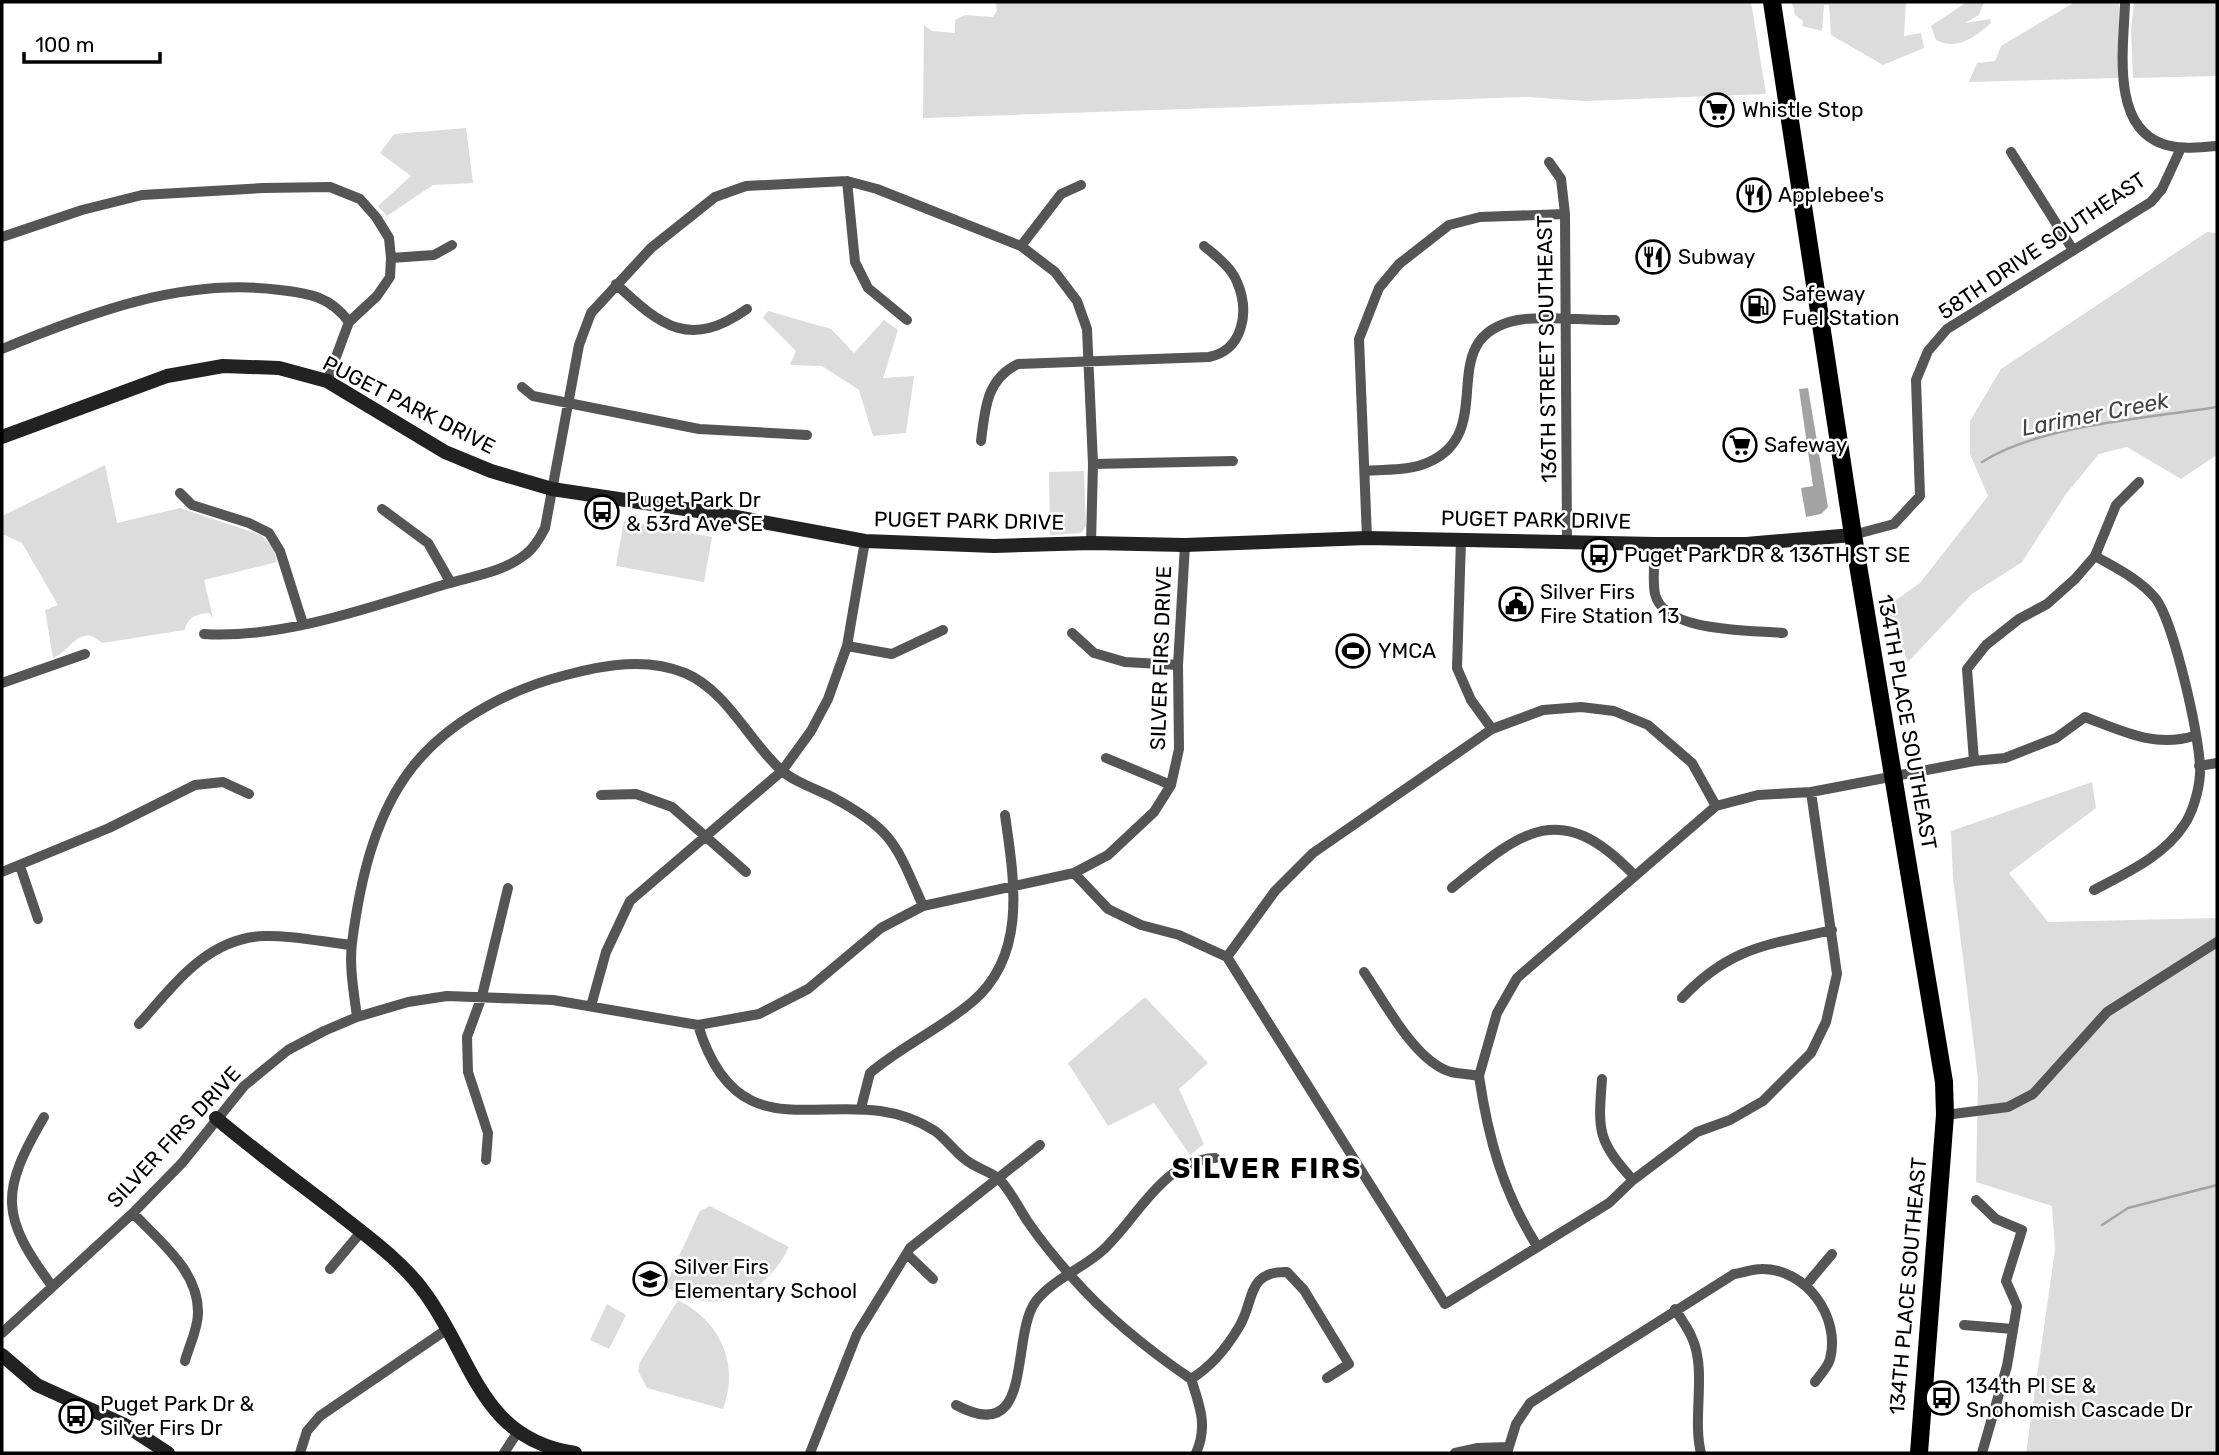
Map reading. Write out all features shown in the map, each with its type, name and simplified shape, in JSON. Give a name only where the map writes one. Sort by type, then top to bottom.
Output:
[{"type":"main road","name":"134TH PLACE SOUTHEAST","points":[[1772,2],[1853,535],[1942,1072],[1945,1115],[1919,1453]]},
{"type":"street","points":[[2125,2],[2123,51],[2130,115],[2143,132],[2161,143],[2181,148],[2217,146]]},
{"type":"street","name":"58TH DRIVE SOUTHEAST","points":[[1853,535],[1894,524],[1920,496],[1916,380],[1928,351],[1947,329],[2151,202],[2162,189],[2181,148]]},
{"type":"street","points":[[2011,152],[2073,250]]},
{"type":"street","name":"136TH STREET SOUTHEAST","points":[[1549,162],[1561,179],[1565,214],[1568,321],[1567,540]]},
{"type":"street","points":[[847,181],[855,262],[867,288],[907,320]]},
{"type":"street","points":[[204,634],[223,635],[303,624],[494,571],[525,554],[540,540],[545,528],[579,345],[591,313],[659,241],[715,197],[746,186],[847,181],[877,189],[1021,246],[1055,272],[1077,301],[1087,329],[1093,464],[1091,543]]},
{"type":"street","points":[[1021,246],[1062,194],[1081,185]]},
{"type":"street","points":[[2,223],[6,236],[82,210],[142,195],[330,187],[360,199],[389,238],[390,277],[377,296],[349,322],[327,381]]},
{"type":"street","points":[[1367,538],[1360,339],[1379,288],[1399,264],[1448,225],[1480,217],[1565,214]]},
{"type":"street","points":[[391,258],[434,255],[452,245]]},
{"type":"street","points":[[981,441],[990,391],[1007,369],[1018,364],[1209,357],[1222,354],[1233,345],[1242,327],[1237,281],[1225,265],[1204,246]]},
{"type":"street","points":[[617,284],[649,314],[680,329],[707,331],[747,309]]},
{"type":"street","points":[[2,349],[148,298],[192,289],[244,287],[310,293],[325,298],[349,322]]},
{"type":"street","points":[[1364,471],[1428,462],[1445,452],[1462,429],[1467,408],[1467,366],[1487,335],[1518,320],[1615,320]]},
{"type":"street","name":"PUGET PARK DRIVE","points":[[2,437],[167,376],[223,366],[279,368],[327,381],[445,452],[491,471],[552,489],[725,515],[865,541],[995,546],[1091,543],[1185,545],[1367,538],[1746,544],[1853,535]]},
{"type":"street","points":[[522,387],[533,396],[699,429],[807,435]]},
{"type":"street","points":[[1093,464],[1233,461]]},
{"type":"street","points":[[1974,761],[1967,669],[1986,645],[2019,619],[2047,604],[2095,556],[2116,505],[2139,482]]},
{"type":"street","points":[[180,493],[192,505],[249,523],[269,533],[280,551],[303,624]]},
{"type":"street","points":[[382,509],[428,543],[451,583]]},
{"type":"street","points":[[1461,539],[1457,668],[1471,700],[1492,729]]},
{"type":"street","points":[[591,1006],[606,952],[630,901],[707,838],[782,771],[811,732],[828,699],[847,646],[865,541]]},
{"type":"street","points":[[1655,544],[1656,594],[1664,610],[1683,623],[1783,633]]},
{"type":"street","name":"SILVER FIRS DRIVE","points":[[2,1334],[133,1213],[182,1163],[244,1086],[288,1050],[357,1017],[408,1002],[447,996],[553,1000],[698,1025],[759,1014],[808,989],[881,928],[923,906],[1074,873],[1108,855],[1154,812],[1171,785],[1179,750],[1178,664],[1185,545]]},
{"type":"street","points":[[2094,890],[2128,872],[2175,837],[2186,822],[2198,791],[2199,766],[2175,642],[2166,615],[2154,597],[2133,579],[2095,556]]},
{"type":"street","points":[[847,646],[892,654],[943,630]]},
{"type":"street","points":[[1072,633],[1094,653],[1125,663],[1178,664]]},
{"type":"street","points":[[2,683],[85,654]]},
{"type":"street","points":[[357,1017],[351,945],[368,859],[388,807],[420,758],[466,720],[540,681],[606,664],[655,665],[686,674],[717,695],[782,771],[864,814],[894,841],[923,906]]},
{"type":"street","points":[[1227,957],[1275,891],[1313,853],[1492,729],[1543,710],[1581,707],[1614,711],[1648,725],[1692,763],[1716,806]]},
{"type":"street","points":[[1537,1246],[1515,1212],[1499,1171],[1485,1121],[1479,1076],[1497,1013],[1517,978],[1633,874],[1716,806],[1758,795],[1811,792],[1974,761],[2005,758],[2031,750],[2085,717],[2151,741],[2175,742],[2194,736]]},
{"type":"street","points":[[1106,758],[1171,785]]},
{"type":"street","points":[[2199,766],[2217,763]]},
{"type":"street","points":[[2,872],[195,785],[223,782],[249,794]]},
{"type":"street","points":[[1074,873],[1108,909],[1141,925],[1179,935],[1227,957],[1445,1304],[1609,1203],[1633,1180],[1697,1132],[1730,1120],[1763,1101],[1791,1077],[1811,1053],[1826,1021],[1837,974],[1811,792]]},
{"type":"street","points":[[601,795],[636,794],[672,807],[746,872]]},
{"type":"street","points":[[861,1108],[870,1073],[971,1003],[991,985],[1012,933],[1014,884],[1005,815]]},
{"type":"street","points":[[1452,888],[1507,844],[1552,830],[1575,830],[1600,842],[1633,874]]},
{"type":"street","points":[[20,866],[38,919]]},
{"type":"street","points":[[486,1160],[488,1133],[468,1072],[467,1037],[482,996],[508,888]]},
{"type":"street","points":[[1682,998],[1701,978],[1735,955],[1832,930]]},
{"type":"street","points":[[139,1024],[185,972],[212,951],[239,940],[265,936],[351,945]]},
{"type":"street","points":[[1945,1115],[2008,1107],[2033,1094],[2107,1012],[2217,943]]},
{"type":"street","points":[[1364,972],[1401,1028],[1426,1058],[1449,1072],[1479,1076]]},
{"type":"street","points":[[698,1025],[707,1056],[722,1080],[746,1099],[768,1109],[793,1111],[861,1108],[895,1114],[935,1131],[967,1161],[999,1179],[1037,1236],[1069,1274],[1120,1326],[1191,1380],[1202,1415],[1204,1433],[1196,1453]]},
{"type":"street","points":[[1602,1079],[1599,1124],[1608,1152],[1633,1180]]},
{"type":"street","points":[[44,1117],[16,1154],[6,1177],[3,1200],[7,1223],[25,1255],[52,1286]]},
{"type":"street","points":[[216,1118],[396,1262],[425,1293],[482,1395],[517,1433],[551,1450],[575,1453]]},
{"type":"street","points":[[810,1453],[857,1334],[907,1254],[1040,1144]]},
{"type":"street","points":[[956,1405],[970,1413],[989,1415],[1002,1410],[1012,1399],[1027,1322],[1036,1301],[1104,1249],[1159,1186],[1196,1158],[1215,1158]]},
{"type":"street","points":[[1976,1200],[1996,1219],[2022,1230],[2006,1281],[2017,1306],[2007,1366],[1982,1453]]},
{"type":"street","points":[[133,1213],[183,1267],[191,1280],[198,1313],[185,1361]]},
{"type":"street","points":[[330,1269],[361,1232]]},
{"type":"street","points":[[907,1254],[933,1279]]},
{"type":"street","points":[[1805,1285],[1832,1254]]},
{"type":"street","points":[[1455,1453],[1478,1448],[1507,1450],[1516,1424],[1530,1403],[1734,1274],[1761,1269],[1782,1273],[1805,1285],[1819,1299],[1827,1315],[1833,1342],[1830,1362],[1815,1382]]},
{"type":"street","points":[[1191,1380],[1220,1356],[1241,1324],[1258,1282],[1270,1272],[1287,1272],[1304,1290],[1349,1364],[1327,1378]]},
{"type":"street","points":[[1675,1309],[1693,1339],[1697,1360],[1697,1412],[1702,1453]]},
{"type":"street","points":[[1964,1325],[2013,1329]]},
{"type":"street","points":[[300,1453],[307,1431],[320,1416],[446,1330]]},
{"type":"street","points":[[2,1355],[37,1385],[125,1425],[167,1453]]},
{"type":"street","points":[[504,1453],[517,1433]]},
{"type":"shaded area","points":[[995,2],[1751,2],[1766,94],[1584,101],[1528,97],[923,118],[924,25],[932,31],[955,33],[955,20],[965,15],[993,17],[997,10]]},
{"type":"shaded area","points":[[1792,2],[1906,2],[1904,36],[1921,33],[1924,48],[1883,65],[1831,35],[1829,5],[1824,5],[1822,31],[1802,26],[1803,21],[1795,15]]},
{"type":"shaded area","points":[[1967,2],[1984,2],[1979,15],[1965,23],[1990,19],[1991,23],[1965,41],[1951,44],[1936,40],[1931,26]]},
{"type":"shaded area","points":[[2075,2],[2119,2],[2118,78],[1969,82],[1977,63],[1995,61],[2001,46]]},
{"type":"shaded area","points":[[2134,2],[2217,2],[2217,76],[2133,78],[2131,30]]},
{"type":"shaded area","points":[[466,128],[473,183],[433,185],[387,216],[378,206],[411,176],[380,153],[394,134]]},
{"type":"shaded area","points":[[2207,232],[2217,233],[2217,455],[2181,479],[2127,447],[2099,454],[2066,494],[2022,562],[1972,594],[1908,662],[1886,607],[1920,583],[1988,496],[1970,454],[1970,421],[2001,369]]},
{"type":"shaded area","points":[[768,311],[831,329],[854,353],[884,320],[898,330],[883,378],[914,376],[906,433],[873,436],[859,390],[822,366],[790,365],[796,351],[763,318]]},
{"type":"shaded area","points":[[1808,388],[1828,507],[1821,514],[1806,517],[1801,488],[1813,486],[1799,389]]},
{"type":"shaded area","points":[[105,465],[117,523],[180,508],[261,535],[274,549],[277,562],[204,580],[213,618],[209,613],[193,617],[185,630],[102,643],[94,637],[82,637],[53,658],[45,610],[58,605],[22,543],[2,534],[2,516]]},
{"type":"shaded area","points":[[1084,471],[1086,526],[1081,533],[1050,535],[1049,472]]},
{"type":"shaded area","points":[[624,521],[712,537],[704,582],[616,566]]},
{"type":"shaded area","points":[[2092,782],[2096,808],[2009,873],[2048,922],[2217,918],[2217,1453],[2026,1453],[2055,1250],[2052,1206],[1976,1182],[1978,1078],[1953,878],[1951,831]]},
{"type":"shaded area","points":[[1145,997],[1208,1063],[1179,1089],[1204,1144],[1190,1155],[1154,1103],[1108,1126],[1068,1063]]},
{"type":"shaded area","points":[[710,1206],[789,1247],[767,1278],[752,1290],[719,1301],[701,1301],[683,1296],[665,1286],[700,1211]]},
{"type":"shaded area","points":[[678,1300],[705,1320],[723,1346],[729,1376],[723,1409],[647,1388],[638,1371],[640,1362]]},
{"type":"shaded area","points":[[607,1304],[626,1315],[609,1349],[590,1340]]},
{"type":"waterway","name":"Larimer Creek","points":[[1982,462],[2006,449],[2064,431],[2217,407]]},
{"type":"waterway","points":[[2102,1225],[2128,1208],[2217,1185]]},
{"type":"place","name":"Whistle Stop","points":[[1717,110]]},
{"type":"place","name":"Applebee's","points":[[1754,195]]},
{"type":"place","name":"Subway","points":[[1653,257]]},
{"type":"place","name":"Safeway Fuel Station","points":[[1758,306]]},
{"type":"place","name":"Safeway","points":[[1740,445]]},
{"type":"place","name":"Puget Park Dr & 53rd Ave SE","points":[[602,512]]},
{"type":"place","name":"Puget Park DR & 136TH ST SE","points":[[1599,555]]},
{"type":"place","name":"Silver Firs Fire Station 13","points":[[1516,604]]},
{"type":"place","name":"YMCA","points":[[1353,651]]},
{"type":"place","name":"Silver Firs Elementary School","points":[[650,1279]]},
{"type":"place","name":"134th Pl SE & Snohomish Cascade Dr","points":[[1942,1398]]},
{"type":"place","name":"Puget Park Dr & Silver Firs Dr","points":[[76,1416]]},
{"type":"district","name":"SILVER FIRS","points":[[1267,1168]]}]
